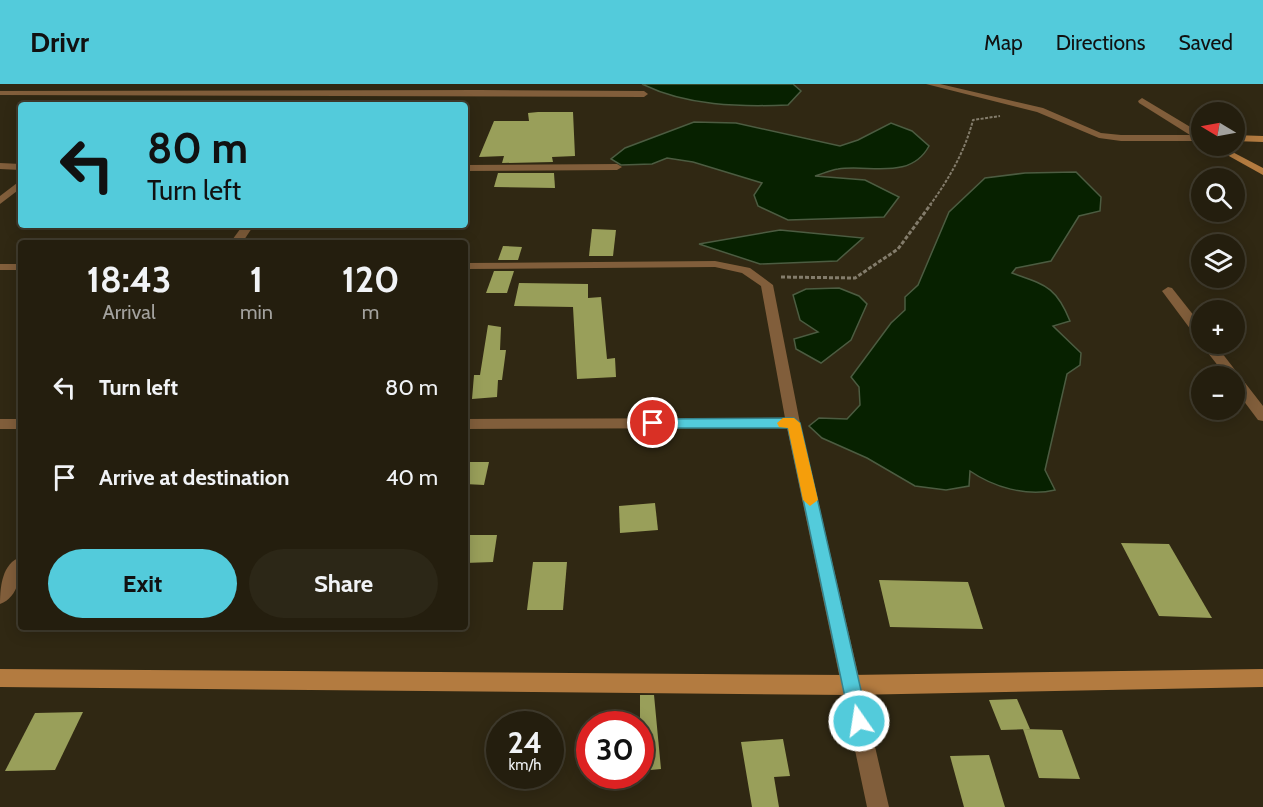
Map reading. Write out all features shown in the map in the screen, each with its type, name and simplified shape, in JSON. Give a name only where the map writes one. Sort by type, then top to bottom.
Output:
[{"type":"street","points":[[104,92],[113,84]]},
{"type":"street","points":[[930,84],[1040,111],[1099,135],[1121,138],[1191,138]]},
{"type":"street","points":[[0,93],[338,91],[644,94]]},
{"type":"street","points":[[330,102],[338,91]]},
{"type":"street","points":[[111,102],[123,92]]},
{"type":"street","points":[[1142,101],[1191,132]]},
{"type":"street","points":[[1245,138],[1263,139]]},
{"type":"street","points":[[1233,156],[1263,172]]},
{"type":"street","points":[[0,166],[18,166]]},
{"type":"street","points":[[468,168],[617,167]]},
{"type":"street","points":[[0,201],[18,186]]},
{"type":"street","points":[[468,266],[731,265],[758,276],[767,285],[771,295],[794,423],[878,807]]},
{"type":"street","points":[[0,267],[18,267]]},
{"type":"street","points":[[1168,291],[1191,321]]},
{"type":"street","points":[[1216,354],[1225,366]]},
{"type":"street","points":[[1245,392],[1263,416]]},
{"type":"street","points":[[468,424],[794,423]]},
{"type":"street","points":[[0,424],[18,424]]},
{"type":"street","points":[[0,596],[18,569]]},
{"type":"street","points":[[0,678],[850,685],[1263,678]]},
{"type":"path","points":[[758,276],[855,278],[898,249],[947,182],[968,140],[973,120],[1040,111]]},
{"type":"shaded area","points":[[642,84],[793,84],[801,91],[788,105],[751,106],[695,101]]},
{"type":"shaded area","points":[[694,122],[736,123],[840,146],[858,140],[891,123],[912,131],[929,146],[921,157],[911,164],[900,167],[838,169],[815,176],[865,180],[899,197],[884,217],[788,220],[758,206],[754,195],[762,183],[693,162],[667,158],[652,164],[621,165],[611,159],[625,148]]},
{"type":"shaded area","points":[[1076,172],[1101,197],[1100,211],[1079,216],[1051,261],[1016,268],[1012,273],[1041,284],[1060,300],[1070,321],[1053,326],[1081,353],[1080,365],[1067,374],[1045,470],[1055,490],[1033,492],[1011,489],[989,482],[970,471],[969,486],[946,490],[915,486],[867,458],[822,438],[809,426],[819,418],[847,419],[860,405],[859,387],[851,377],[891,323],[905,310],[905,297],[918,285],[949,212],[985,178],[1025,173]]},
{"type":"shaded area","points":[[780,230],[863,238],[837,261],[760,264],[699,244]]},
{"type":"shaded area","points":[[839,288],[859,296],[867,304],[851,340],[821,363],[796,349],[794,339],[818,332],[800,320],[793,295],[806,289]]},
{"type":"building","points":[[573,112],[575,156],[552,157],[553,162],[502,163],[504,156],[479,157],[494,121],[529,121],[528,113]]},
{"type":"building","points":[[498,173],[554,173],[555,188],[494,187]]},
{"type":"building","points":[[592,229],[616,230],[613,256],[589,256]]},
{"type":"building","points":[[503,246],[522,247],[518,260],[498,260]]},
{"type":"building","points":[[494,271],[514,271],[507,293],[486,293]]},
{"type":"building","points":[[519,283],[588,284],[588,298],[601,297],[607,359],[615,358],[616,377],[577,379],[573,307],[514,306]]},
{"type":"building","points":[[488,325],[501,327],[500,350],[506,350],[502,380],[498,380],[497,397],[472,399],[474,375],[480,375]]},
{"type":"building","points":[[469,462],[489,462],[484,485],[468,484]]},
{"type":"building","points":[[655,503],[658,530],[620,533],[619,506]]},
{"type":"building","points":[[468,535],[497,535],[493,562],[468,563]]},
{"type":"building","points":[[1121,543],[1169,544],[1212,618],[1159,616]]},
{"type":"building","points":[[533,562],[567,562],[563,610],[527,610]]},
{"type":"building","points":[[879,580],[968,582],[983,629],[890,627]]},
{"type":"building","points":[[640,695],[654,695],[661,769],[654,770],[654,711],[640,711]]},
{"type":"building","points":[[1017,699],[1030,729],[1001,730],[989,700]]},
{"type":"building","points":[[83,712],[55,770],[5,771],[35,713]]},
{"type":"building","points":[[1023,729],[1062,730],[1080,779],[1039,778]]},
{"type":"building","points":[[783,739],[790,776],[774,777],[779,807],[752,807],[741,742]]},
{"type":"building","points":[[989,755],[1005,807],[964,807],[950,756]]},
{"type":"slow traffic","points":[[783,423],[794,423],[810,500]]},
{"type":"route","points":[[653,423],[794,423],[859,721]]}]
